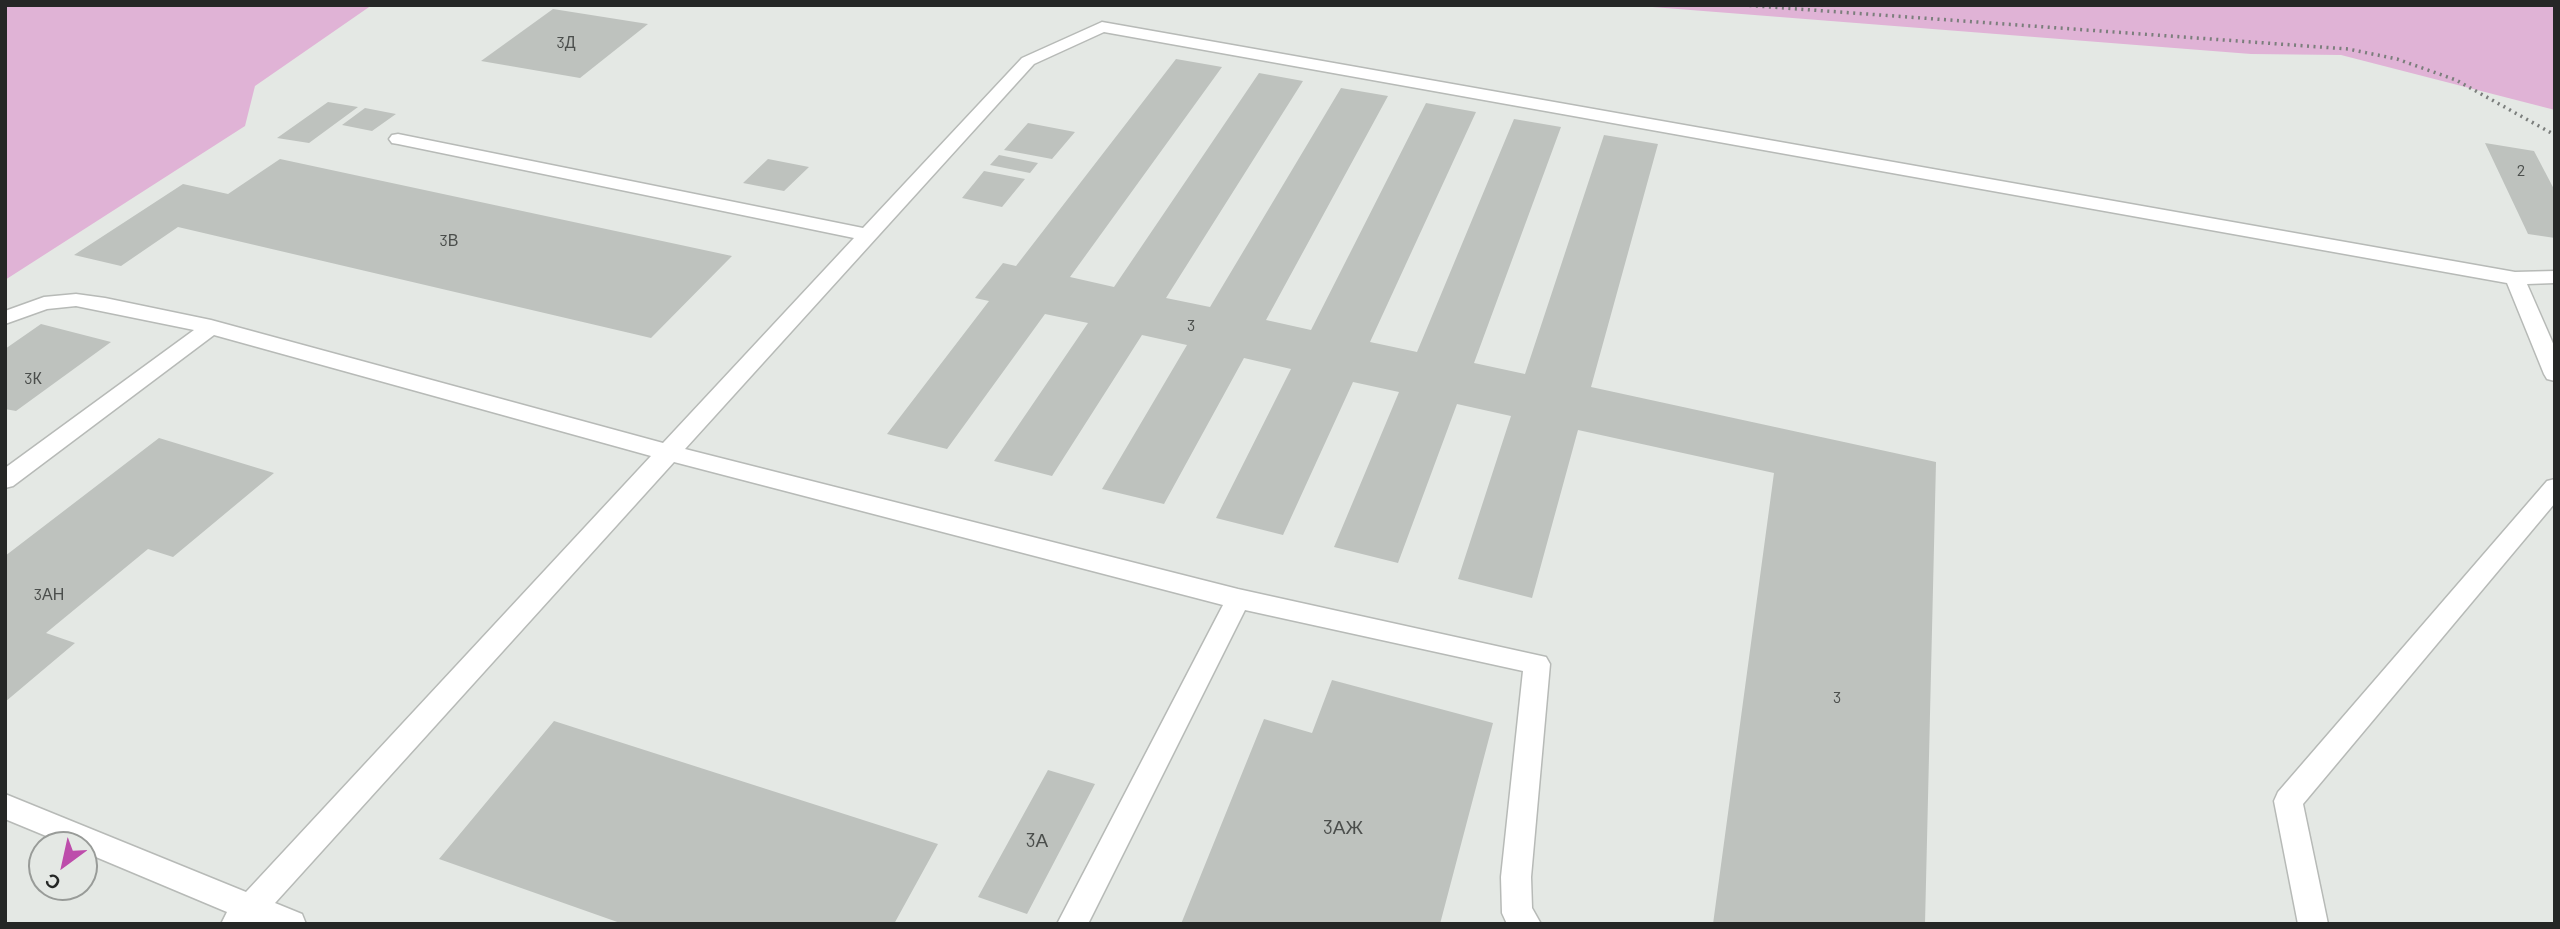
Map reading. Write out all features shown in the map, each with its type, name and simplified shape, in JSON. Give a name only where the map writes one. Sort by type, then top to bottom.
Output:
[{"type":"lane","points":[[244,915],[1028,61],[1102,27],[2515,278],[2555,277]]},
{"type":"lane","points":[[398,139],[868,235]]},
{"type":"lane","points":[[2515,278],[2555,374]]},
{"type":"lane","points":[[5,318],[44,303],[76,300],[211,327],[669,453],[1238,599],[1537,664],[1516,877],[1517,914],[1526,924]]},
{"type":"lane","points":[[5,480],[211,327]]},
{"type":"lane","points":[[2313,924],[2288,802],[2555,487]]},
{"type":"lane","points":[[1072,924],[1238,599]]},
{"type":"lane","points":[[5,806],[244,915],[291,924]]},
{"type":"path","points":[[1743,5],[2348,49],[2396,59],[2456,80],[2555,135]]},
{"type":"shaded area","points":[[5,5],[372,5],[255,86],[245,126],[5,280]]},
{"type":"shaded area","points":[[1627,5],[2555,5],[2555,110],[2341,55],[2251,54]]},
{"type":"building","points":[[553,9],[648,24],[580,78],[481,61]]},
{"type":"building","points":[[1176,59],[1222,67],[1070,277],[1114,287],[1259,73],[1303,81],[1166,298],[1210,307],[1341,88],[1388,96],[1266,320],[1311,330],[1426,103],[1476,112],[1370,342],[1417,352],[1514,119],[1561,127],[1474,363],[1525,374],[1604,135],[1658,144],[1591,387],[1936,462],[1925,924],[1713,924],[1774,473],[1578,430],[1532,598],[1458,579],[1511,416],[1457,404],[1398,563],[1334,547],[1399,392],[1353,382],[1283,535],[1216,518],[1291,369],[1244,358],[1164,504],[1102,489],[1187,345],[1142,335],[1052,476],[994,461],[1088,323],[1045,314],[947,449],[887,434],[989,301],[975,298],[1003,263],[1016,266]]},
{"type":"building","points":[[328,102],[358,107],[309,143],[277,138]]},
{"type":"building","points":[[365,108],[396,114],[372,131],[342,125]]},
{"type":"building","points":[[1028,123],[1075,132],[1052,159],[1004,150]]},
{"type":"building","points":[[2485,143],[2534,151],[2555,191],[2555,238],[2528,234]]},
{"type":"building","points":[[999,155],[1038,163],[1030,173],[990,165]]},
{"type":"building","points":[[280,159],[732,256],[651,338],[178,227],[121,266],[74,255],[183,184],[228,194]]},
{"type":"building","points":[[768,159],[809,167],[784,191],[743,183]]},
{"type":"building","points":[[984,171],[1025,179],[1002,207],[962,198]]},
{"type":"building","points":[[41,324],[111,342],[16,411],[5,409],[5,349]]},
{"type":"building","points":[[159,438],[274,473],[173,557],[148,549],[46,633],[75,643],[5,702],[5,556]]},
{"type":"building","points":[[1332,680],[1493,723],[1440,924],[1181,924],[1264,719],[1312,733]]},
{"type":"building","points":[[554,721],[938,844],[894,924],[623,924],[439,859]]},
{"type":"building","points":[[1048,770],[1095,784],[1027,914],[978,897]]}]
